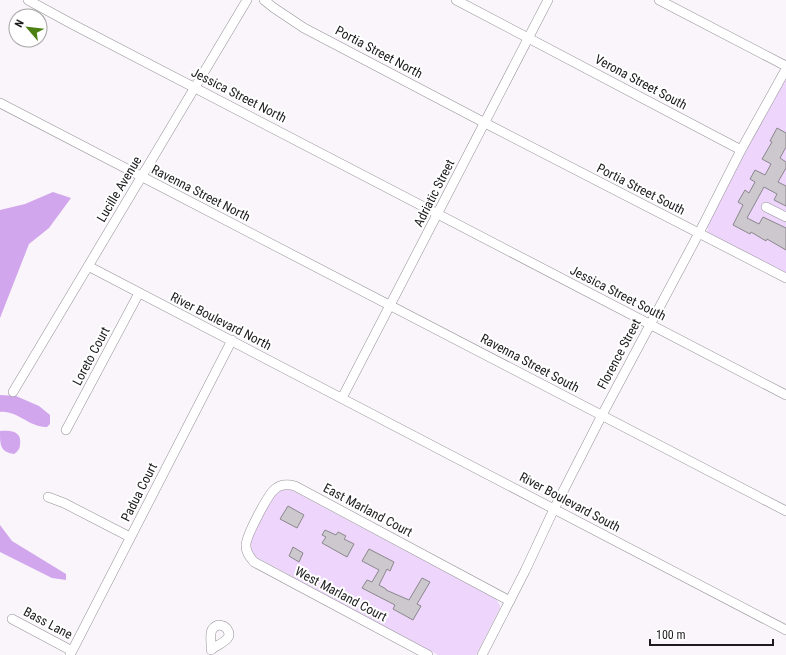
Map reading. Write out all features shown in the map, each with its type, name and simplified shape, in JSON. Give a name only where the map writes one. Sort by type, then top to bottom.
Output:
[{"type":"street","name":"Jessica Street North","points":[[28,0],[438,214]]},
{"type":"street","name":"Lucille Avenue","points":[[13,392],[247,0]]},
{"type":"street","name":"Portia Street North","points":[[264,0],[283,15],[304,28],[485,123]]},
{"type":"street","name":"Verona Street South","points":[[456,0],[741,150]]},
{"type":"street","name":"Adriatic Street","points":[[342,398],[548,0]]},
{"type":"street","points":[[659,0],[786,67]]},
{"type":"street","name":"Florence Street","points":[[482,655],[602,415],[786,67]]},
{"type":"street","name":"Ravenna Street North","points":[[0,103],[391,305]]},
{"type":"street","name":"Portia Street South","points":[[485,123],[786,278]]},
{"type":"street","points":[[766,207],[786,217]]},
{"type":"street","name":"Jessica Street South","points":[[438,214],[786,394]]},
{"type":"street","name":"River Boulevard North","points":[[88,266],[342,398]]},
{"type":"street","name":"Loreto Court","points":[[66,430],[139,293]]},
{"type":"street","name":"Ravenna Street South","points":[[391,305],[786,511]]},
{"type":"street","name":"Padua Court","points":[[71,653],[232,340]]},
{"type":"street","name":"River Boulevard South","points":[[342,398],[786,630]]},
{"type":"street","name":"East Marland Court","points":[[246,551],[248,535],[270,495],[277,487],[287,484],[510,601]]},
{"type":"street","points":[[48,497],[64,503],[130,537]]},
{"type":"street","name":"West Marland Court","points":[[246,551],[259,565],[428,655]]},
{"type":"street","name":"Bass Lane","points":[[12,619],[71,653]]},
{"type":"shaded area","points":[[786,76],[786,274],[709,234],[707,228],[708,222]]},
{"type":"shaded area","points":[[53,192],[71,198],[49,228],[29,244],[0,318],[0,210],[25,204]]},
{"type":"shaded area","points":[[0,395],[16,396],[39,406],[50,415],[50,424],[47,427],[41,427],[12,414],[0,412]]},
{"type":"shaded area","points":[[0,431],[11,431],[19,436],[20,447],[14,454],[3,450],[0,440]]},
{"type":"shaded area","points":[[283,490],[291,490],[295,492],[496,599],[500,605],[500,608],[476,655],[438,655],[256,557],[250,547],[253,536],[272,499],[276,494]]},
{"type":"shaded area","points":[[0,525],[12,541],[66,574],[66,580],[52,578],[0,552]]},
{"type":"building","points":[[777,128],[786,133],[786,147],[780,158],[786,162],[786,168],[778,182],[786,186],[786,206],[774,200],[777,194],[764,187],[747,218],[759,224],[763,217],[786,228],[786,250],[767,239],[766,241],[751,232],[750,234],[733,225],[743,205],[738,202],[745,190],[749,193],[755,182],[750,179],[755,170],[765,175],[771,164],[762,159],[772,142],[770,141]]},
{"type":"building","points":[[288,506],[304,515],[297,528],[280,519]]},
{"type":"building","points":[[325,530],[336,535],[338,532],[346,536],[344,539],[354,544],[347,557],[322,543],[326,537],[322,535]]},
{"type":"building","points":[[293,547],[303,553],[299,562],[289,556]]},
{"type":"building","points":[[369,549],[394,562],[390,571],[387,569],[379,585],[386,590],[409,600],[422,578],[430,582],[417,604],[421,606],[413,620],[393,609],[395,605],[362,588],[367,580],[372,582],[379,570],[362,561]]}]
